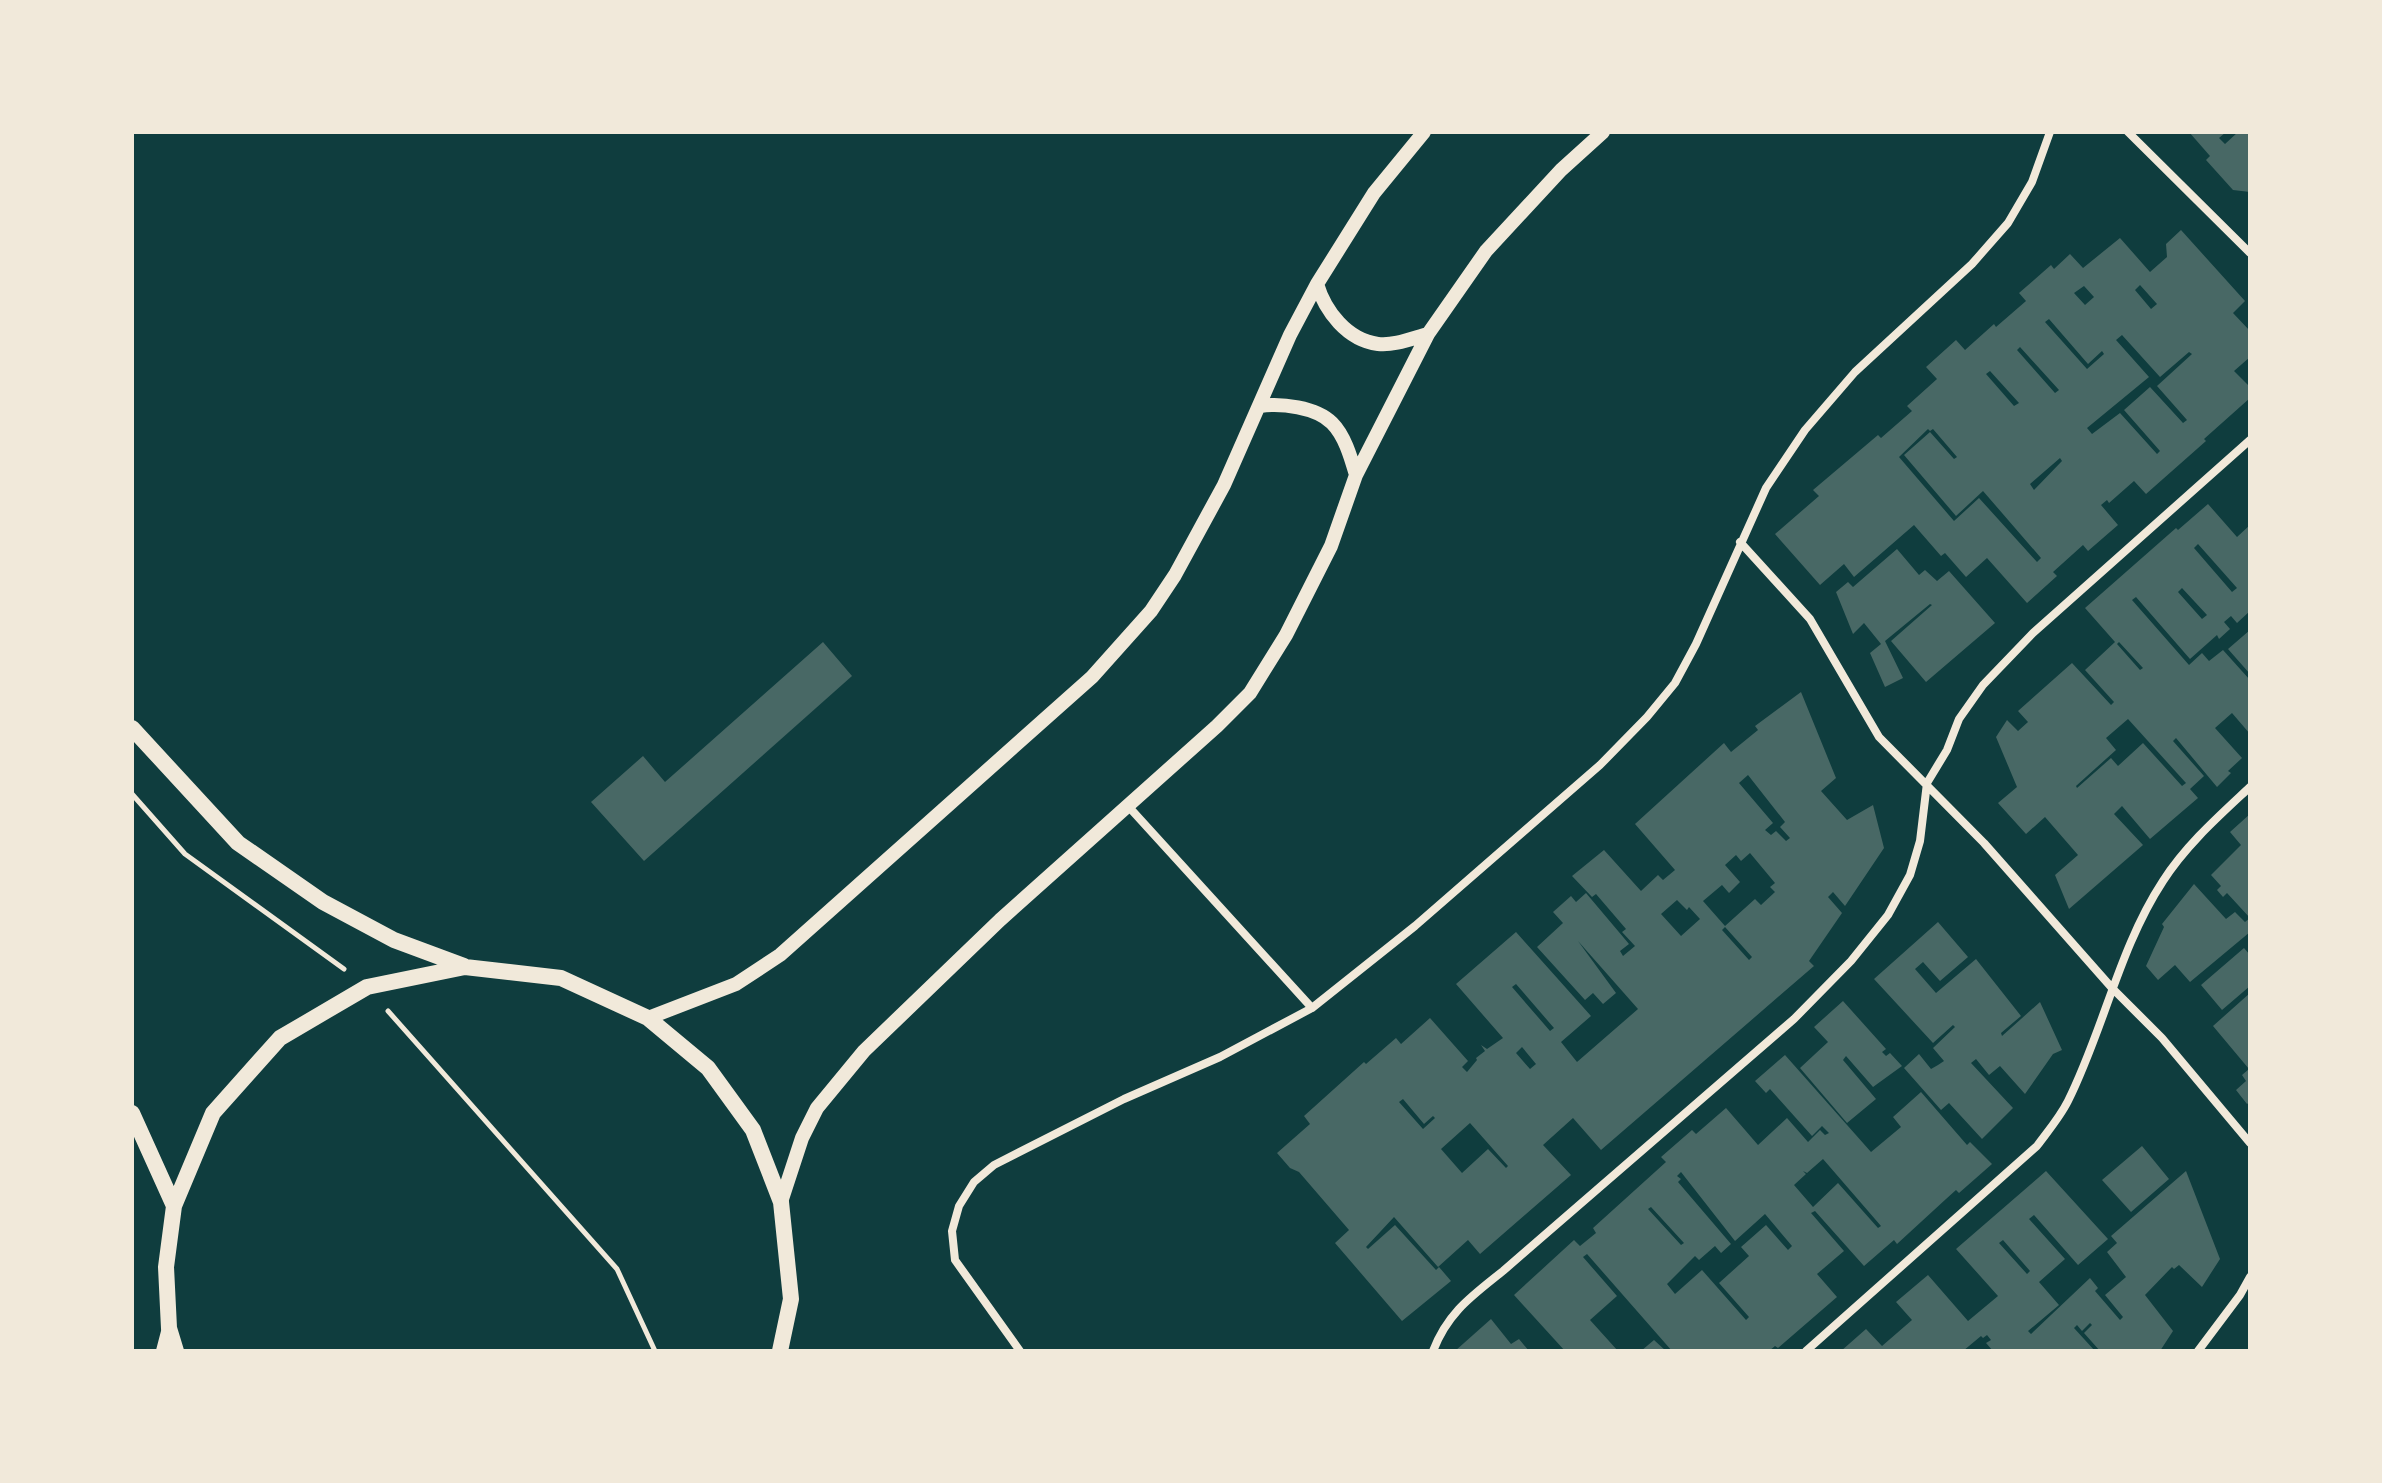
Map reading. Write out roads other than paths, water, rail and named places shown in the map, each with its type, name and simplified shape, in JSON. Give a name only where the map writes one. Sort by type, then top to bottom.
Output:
[{"type":"main road","points":[[132,728],[238,843],[323,902],[394,940],[465,967],[561,978],[648,1018],[708,1068],[753,1130],[781,1202],[791,1299],[780,1351]]},
{"type":"main road","points":[[176,1351],[169,1328],[166,1267],[174,1206],[213,1113],[280,1038],[367,987],[465,967]]},
{"type":"main road","points":[[132,1113],[174,1206]]},
{"type":"street","points":[[648,1018],[736,984],[780,955],[1092,677],[1151,611],[1175,575],[1224,485],[1290,335],[1317,284],[1374,193],[1424,132]]},
{"type":"street","points":[[781,1202],[802,1138],[817,1108],[864,1051],[1000,920],[1250,693],[1286,635],[1331,546],[1356,475],[1428,334],[1486,251],[1561,170],[1603,132]]},
{"type":"street","points":[[1020,1351],[955,1260],[952,1231],[959,1206],[974,1182],[994,1165],[1124,1099],[1220,1057],[1312,1008],[1415,926],[1600,765],[1675,683],[1696,644],[1766,488],[1805,430],[1855,372],[1972,264],[2008,223],[2032,182],[2050,132]]},
{"type":"street","points":[[2128,132],[2250,253]]},
{"type":"street","points":[[1317,284],[1323,304],[1335,319],[1367,341],[1380,345],[1428,334]]},
{"type":"street","points":[[1260,406],[1277,404],[1317,414],[1331,422],[1350,455],[1356,475]]},
{"type":"street","points":[[1433,1351],[1456,1309],[1770,1040],[1851,961],[1888,915],[1910,875],[1920,841],[1927,783],[1947,750],[1959,719],[1983,685],[2033,633],[2250,440]]},
{"type":"street","points":[[1740,542],[1810,619],[1879,737],[1984,843],[2112,988],[2162,1038],[2250,1143]]},
{"type":"street","points":[[1806,1351],[2037,1146],[2067,1104],[2142,918],[2163,880],[2203,831],[2250,787]]},
{"type":"street","points":[[1128,806],[1312,1008]]},
{"type":"street","points":[[2198,1351],[2250,1277]]},
{"type":"street","points":[[163,1351],[169,1328]]}]
